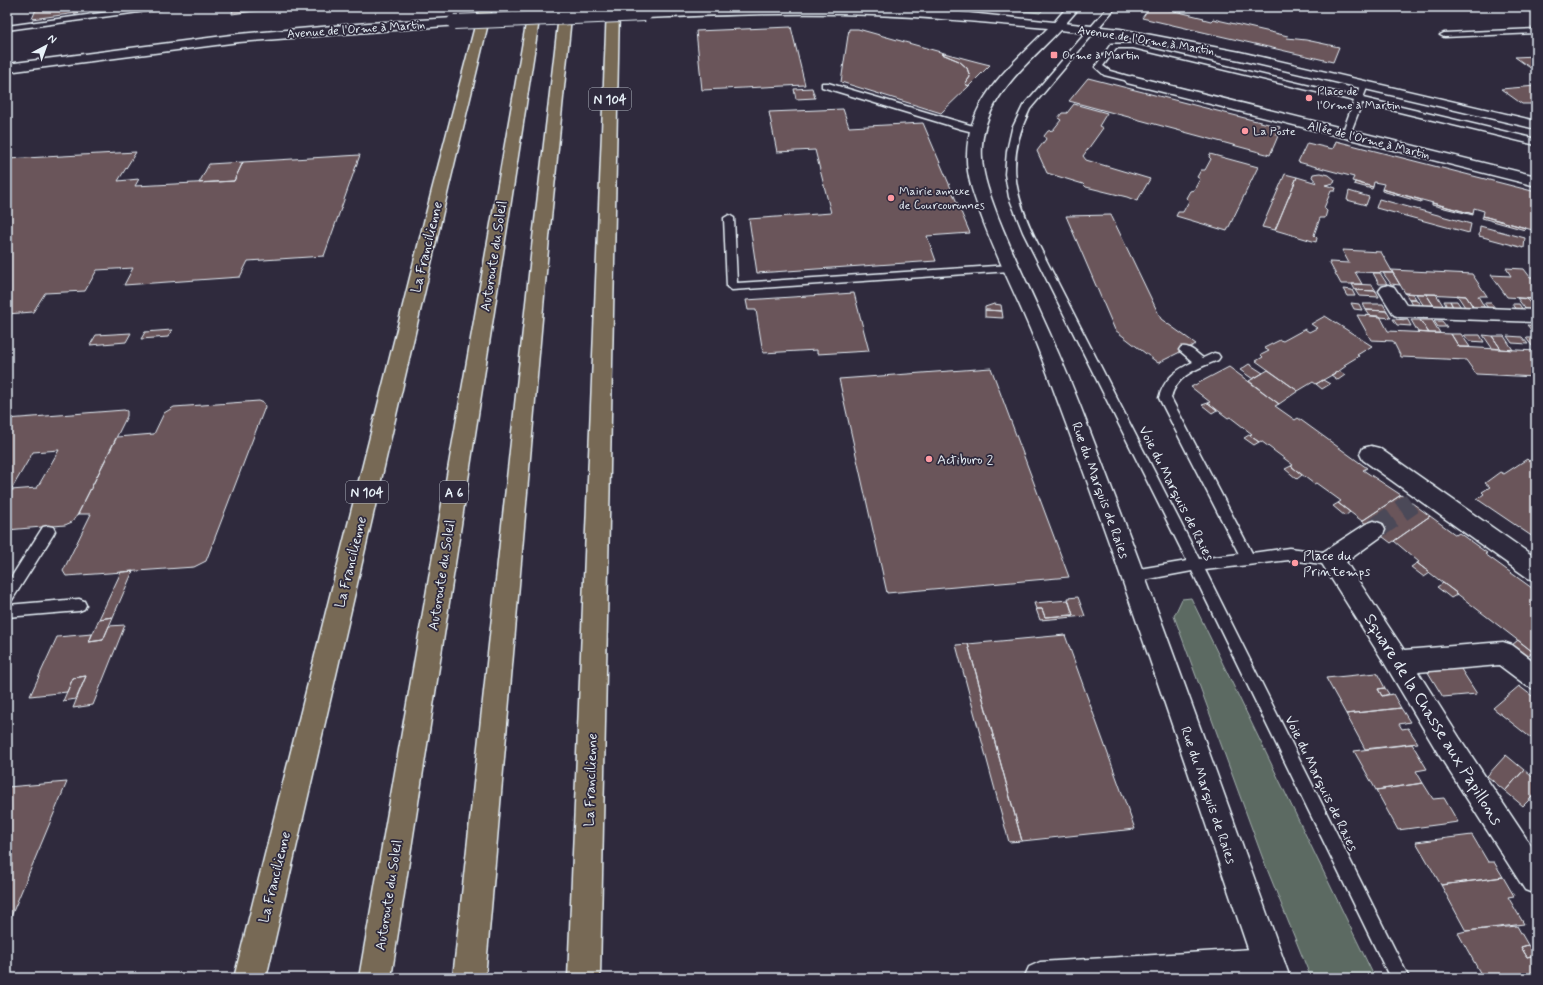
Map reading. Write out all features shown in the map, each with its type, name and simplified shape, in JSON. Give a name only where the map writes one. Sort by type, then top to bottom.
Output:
[{"type":"highway","name":"La Francilienne","points":[[250,978],[438,198],[486,7]]},
{"type":"highway","name":"Autoroute du Soleil","points":[[375,978],[535,7]]},
{"type":"highway","points":[[469,978],[540,246],[566,7]]},
{"type":"highway","name":"La Francilienne","points":[[584,978],[613,7]]},
{"type":"main road","name":"Rue du Marquis de Raies","points":[[1074,7],[999,86],[985,107],[977,130],[974,157],[980,190],[1010,268],[1038,329],[1068,402],[1133,576],[1272,971]]},
{"type":"main road","name":"Avenue de l'Orme à Martin","points":[[7,68],[238,38],[368,27],[646,14],[774,10],[871,10],[958,16],[1120,33],[1240,56],[1536,125]]},
{"type":"main road","name":"Allée de l'Orme à Martin","points":[[1132,80],[1536,181]]},
{"type":"main road","points":[[1388,291],[1400,311],[1536,316]]},
{"type":"main road","points":[[1371,454],[1428,497],[1536,571]]},
{"type":"main road","points":[[1331,559],[1374,530]]},
{"type":"main road","name":"Square de la Chasse aux Papillons","points":[[1331,559],[1398,662],[1449,746],[1536,879]]},
{"type":"main road","points":[[1398,662],[1503,653],[1536,678]]},
{"type":"main road","points":[[1040,978],[1272,971]]},
{"type":"lane","points":[[7,28],[161,7]]},
{"type":"lane","name":"Voie du Marquis de Raies","points":[[1112,7],[1026,108],[1017,125],[1011,144],[1009,164],[1010,180],[1014,197],[1024,223],[1196,565],[1400,978]]},
{"type":"lane","points":[[1444,35],[1536,31]]},
{"type":"lane","points":[[1132,80],[1108,73],[1099,67],[1114,46],[1133,46],[1536,142]]},
{"type":"lane","points":[[825,85],[977,130]]},
{"type":"lane","points":[[1346,134],[1364,85]]},
{"type":"lane","points":[[729,218],[732,287],[1010,268]]},
{"type":"lane","points":[[1185,350],[1202,363]]},
{"type":"lane","points":[[1214,356],[1175,377],[1169,383],[1165,398],[1248,558]]},
{"type":"lane","points":[[7,596],[48,531]]},
{"type":"lane","points":[[1133,576],[1196,565],[1290,554],[1331,559]]},
{"type":"lane","points":[[7,611],[79,605]]},
{"type":"green space","points":[[1008,7],[1032,7],[1043,10],[1040,13],[1005,9]]},
{"type":"green space","points":[[1191,598],[1375,978],[1311,978],[1263,859],[1174,616],[1182,599]]},
{"type":"building","points":[[37,7],[121,7],[32,19]]},
{"type":"building","points":[[233,7],[283,7],[232,14]]},
{"type":"building","points":[[1150,7],[1163,7],[1162,8],[1211,21],[1213,19],[1288,36],[1287,38],[1306,40],[1339,47],[1333,62],[1142,18]]},
{"type":"building","points":[[791,27],[805,85],[702,90],[696,31]]},
{"type":"building","points":[[849,29],[858,29],[944,53],[942,54],[959,61],[967,68],[970,77],[965,84],[969,86],[941,113],[841,82]]},
{"type":"building","points":[[944,53],[990,65],[969,86],[965,84],[970,77],[967,68],[959,61],[942,54]]},
{"type":"building","points":[[1536,56],[1536,72],[1515,57]]},
{"type":"building","points":[[1088,78],[1280,127],[1276,135],[1278,136],[1270,155],[1069,101]]},
{"type":"building","points":[[1536,86],[1536,104],[1522,104],[1501,89]]},
{"type":"building","points":[[812,88],[815,98],[796,99],[794,89]]},
{"type":"building","points":[[1074,104],[1107,113],[1099,126],[1103,128],[1083,156],[1086,160],[1150,179],[1137,201],[1127,197],[1086,187],[1083,184],[1047,173],[1037,151],[1046,139],[1044,136],[1048,131],[1053,130],[1061,120],[1058,118],[1062,113],[1067,113]]},
{"type":"building","name":"Mairie annexe de Courcouronnes","points":[[843,109],[849,127],[923,123],[970,233],[927,236],[936,261],[757,273],[749,219],[831,213],[815,150],[777,152],[769,112]]},
{"type":"building","points":[[1336,141],[1536,192],[1536,231],[1483,216],[1484,211],[1474,208],[1473,214],[1382,189],[1384,184],[1374,182],[1373,187],[1352,181],[1354,177],[1298,162],[1307,143],[1333,149]]},
{"type":"building","points":[[136,152],[118,181],[139,179],[135,186],[234,181],[243,162],[360,155],[324,256],[248,261],[240,277],[124,285],[133,268],[97,270],[85,291],[45,293],[33,312],[7,314],[7,159]]},
{"type":"building","points":[[1210,154],[1258,167],[1227,231],[1176,216],[1178,212],[1183,212],[1189,201],[1186,198],[1190,191],[1194,190],[1200,179],[1197,177],[1201,170],[1205,170],[1211,159],[1209,157]]},
{"type":"building","points":[[243,162],[234,181],[199,183],[209,164]]},
{"type":"building","points":[[1321,173],[1329,175],[1335,180],[1334,183],[1325,185],[1336,188],[1335,191],[1331,191],[1324,208],[1327,211],[1325,218],[1320,218],[1314,235],[1317,238],[1316,242],[1275,230],[1297,177],[1317,183],[1312,177],[1313,174]]},
{"type":"building","points":[[1285,174],[1297,177],[1275,230],[1262,227]]},
{"type":"building","points":[[1355,182],[1373,187],[1372,189],[1354,184]]},
{"type":"building","points":[[1382,189],[1421,200],[1421,202],[1382,191]]},
{"type":"building","points":[[1349,191],[1369,197],[1366,205],[1347,200]]},
{"type":"building","points":[[1379,199],[1471,224],[1469,233],[1376,208]]},
{"type":"building","points":[[1432,203],[1473,214],[1473,215],[1432,205]]},
{"type":"building","points":[[1111,215],[1161,319],[1196,344],[1158,363],[1115,330],[1066,216]]},
{"type":"building","points":[[1483,216],[1526,228],[1525,230],[1482,218]]},
{"type":"building","points":[[1480,226],[1525,238],[1524,248],[1479,236]]},
{"type":"building","points":[[1342,250],[1381,252],[1393,273],[1355,272],[1362,284],[1341,284],[1329,262],[1349,263]]},
{"type":"building","points":[[1506,268],[1524,269],[1530,277],[1536,277],[1536,299],[1507,297],[1491,275],[1511,276]]},
{"type":"building","points":[[1391,270],[1472,274],[1487,296],[1478,296],[1485,308],[1474,308],[1466,296],[1405,293]]},
{"type":"building","points":[[1373,273],[1380,273],[1387,284],[1379,284]]},
{"type":"building","points":[[1383,273],[1393,273],[1400,285],[1391,284]]},
{"type":"building","points":[[1352,284],[1372,285],[1376,291],[1355,290]]},
{"type":"building","points":[[1343,289],[1352,290],[1355,296],[1347,296]]},
{"type":"building","points":[[1355,290],[1376,291],[1379,297],[1359,296]]},
{"type":"building","points":[[854,293],[869,351],[817,354],[817,350],[763,353],[756,310],[748,310],[746,300]]},
{"type":"building","points":[[1405,293],[1413,294],[1416,299],[1409,299]]},
{"type":"building","points":[[1416,294],[1426,294],[1434,306],[1424,306]]},
{"type":"building","points":[[1426,294],[1436,294],[1444,307],[1434,306]]},
{"type":"building","points":[[1457,295],[1466,296],[1474,308],[1465,307]]},
{"type":"building","points":[[1517,298],[1527,299],[1536,311],[1527,311]]},
{"type":"building","points":[[1409,299],[1416,299],[1420,305],[1413,305]]},
{"type":"building","points":[[1527,299],[1536,299],[1536,309]]},
{"type":"building","points":[[1444,301],[1450,301],[1453,307],[1447,307]]},
{"type":"building","points":[[1450,301],[1457,301],[1461,307],[1453,307]]},
{"type":"building","points":[[1351,303],[1359,304],[1362,310],[1354,309]]},
{"type":"building","points":[[1484,303],[1491,303],[1496,309],[1489,309]]},
{"type":"building","points":[[994,304],[1001,305],[1002,311],[985,310],[985,307]]},
{"type":"building","points":[[1363,304],[1383,304],[1387,311],[1366,310]]},
{"type":"building","points":[[1512,304],[1519,304],[1523,310],[1516,310]]},
{"type":"building","points":[[985,310],[1002,311],[1003,318],[985,317]]},
{"type":"building","points":[[1366,310],[1387,311],[1391,318],[1370,316]]},
{"type":"building","points":[[1357,315],[1380,316],[1388,331],[1451,334],[1459,347],[1536,351],[1536,377],[1476,374],[1466,360],[1401,357],[1393,341],[1371,340]]},
{"type":"building","points":[[1325,316],[1372,346],[1357,355],[1359,356],[1344,365],[1346,366],[1339,371],[1316,384],[1313,382],[1298,391],[1256,361],[1263,357],[1261,355],[1269,351],[1264,348],[1280,340],[1283,341],[1305,329],[1309,332],[1317,328],[1311,324]]},
{"type":"building","points":[[1393,319],[1408,320],[1411,326],[1397,325]]},
{"type":"building","points":[[1411,320],[1420,320],[1429,333],[1418,332]]},
{"type":"building","points":[[1420,320],[1432,320],[1440,333],[1429,333]]},
{"type":"building","points":[[1434,321],[1442,321],[1447,327],[1438,327]]},
{"type":"building","points":[[1527,325],[1536,326],[1536,332],[1532,331]]},
{"type":"building","points":[[172,330],[168,337],[141,339],[145,332]]},
{"type":"building","points":[[131,333],[126,342],[90,345],[96,335]]},
{"type":"building","points":[[1451,334],[1461,334],[1470,347],[1459,347]]},
{"type":"building","points":[[1464,335],[1480,335],[1484,342],[1469,341]]},
{"type":"building","points":[[1483,335],[1492,336],[1501,349],[1492,348]]},
{"type":"building","points":[[1492,336],[1504,336],[1513,350],[1501,349]]},
{"type":"building","points":[[1507,336],[1522,337],[1528,344],[1512,343]]},
{"type":"building","points":[[1526,338],[1536,338],[1536,351]]},
{"type":"building","points":[[1249,364],[1263,373],[1253,379],[1240,370]]},
{"type":"building","points":[[1229,367],[1279,404],[1275,406],[1295,420],[1298,418],[1367,468],[1363,470],[1401,495],[1362,521],[1338,503],[1341,501],[1316,483],[1314,484],[1291,466],[1293,465],[1261,441],[1259,442],[1249,435],[1252,434],[1230,417],[1228,418],[1208,403],[1210,402],[1191,387]]},
{"type":"building","points":[[991,368],[1069,577],[887,593],[839,379]]},
{"type":"building","points":[[1268,370],[1298,391],[1279,404],[1249,381]]},
{"type":"building","points":[[1339,371],[1345,375],[1338,380],[1331,375]]},
{"type":"building","points":[[1323,380],[1330,384],[1322,389],[1316,384]]},
{"type":"building","points":[[259,401],[264,403],[265,407],[206,561],[194,567],[66,576],[63,571],[91,514],[78,514],[117,437],[154,434],[164,413],[174,407]]},
{"type":"building","points":[[1208,403],[1217,410],[1212,413],[1202,405]]},
{"type":"building","points":[[127,411],[127,416],[78,514],[72,522],[65,525],[7,530],[7,419]],"holes":[[[59,450],[37,488],[11,490],[33,452]]]},
{"type":"building","points":[[1249,435],[1259,442],[1254,445],[1244,438]]},
{"type":"building","points":[[1536,457],[1536,534],[1533,537],[1477,499],[1484,494],[1482,492],[1490,487],[1485,483],[1500,472],[1504,474],[1527,459],[1529,461]]},
{"type":"building","points":[[1291,466],[1302,475],[1297,479],[1285,469]]},
{"type":"building","points":[[1401,495],[1430,516],[1391,543],[1362,521]]},
{"type":"building","points":[[1338,503],[1350,512],[1345,516],[1333,506]]},
{"type":"building","points":[[1430,516],[1456,535],[1459,533],[1536,591],[1536,649],[1533,652],[1417,563],[1419,562],[1394,541]]},
{"type":"building","points":[[1417,563],[1430,573],[1424,577],[1411,567]]},
{"type":"building","points":[[133,571],[113,617],[99,619],[121,572]]},
{"type":"building","points":[[1443,583],[1458,594],[1451,598],[1437,587]]},
{"type":"building","points":[[1078,597],[1085,616],[1040,620],[1036,609],[1042,609],[1045,617],[1073,615],[1068,598]]},
{"type":"building","points":[[1068,600],[1073,615],[1045,617],[1042,609],[1036,609],[1034,603]]},
{"type":"building","points":[[113,617],[103,640],[89,642],[99,619]]},
{"type":"building","points":[[125,625],[93,705],[73,708],[86,676],[73,678],[67,692],[30,696],[57,637],[92,634],[89,642],[103,640],[109,626]]},
{"type":"building","points":[[1065,635],[1135,829],[1022,841],[968,644]]},
{"type":"building","points":[[1518,640],[1533,652],[1527,656],[1512,645]]},
{"type":"building","points":[[968,644],[1022,841],[1009,842],[956,645]]},
{"type":"building","points":[[1459,666],[1477,694],[1443,697],[1426,669]]},
{"type":"building","points":[[1377,673],[1385,688],[1378,689],[1382,696],[1393,694],[1401,708],[1346,714],[1326,678]]},
{"type":"building","points":[[86,676],[76,699],[63,701],[73,678]]},
{"type":"building","points":[[1519,686],[1536,699],[1536,732],[1531,738],[1493,708]]},
{"type":"building","points":[[1385,688],[1389,694],[1382,696],[1378,689]]},
{"type":"building","points":[[1401,708],[1410,722],[1399,724],[1402,729],[1408,728],[1418,743],[1365,749],[1346,714]]},
{"type":"building","points":[[1412,744],[1427,769],[1416,771],[1423,783],[1376,790],[1354,751]]},
{"type":"building","points":[[1506,755],[1524,770],[1505,791],[1487,776]]},
{"type":"building","points":[[1524,770],[1536,780],[1536,793],[1523,806],[1505,791]]},
{"type":"building","points":[[67,782],[7,926],[7,787]]},
{"type":"building","points":[[1423,783],[1433,799],[1444,798],[1458,822],[1398,830],[1376,790]]},
{"type":"building","points":[[1472,835],[1488,862],[1494,862],[1503,877],[1441,885],[1416,842]]},
{"type":"building","points":[[1503,877],[1514,896],[1508,897],[1524,924],[1466,931],[1441,885]]},
{"type":"building","points":[[1517,926],[1528,945],[1521,947],[1527,957],[1536,955],[1536,976],[1518,978],[1483,978],[1458,933]]},
{"type":"building","points":[[1528,945],[1535,955],[1527,957],[1521,947]]},
{"type":"tunnel","points":[[1374,530],[1412,503]]},
{"type":"place","name":"Orme à Martin","points":[[1054,55]]},
{"type":"place","name":"Place de l'Orme à Martin","points":[[1309,98]]},
{"type":"place","name":"La Poste","points":[[1245,131]]},
{"type":"place","name":"Mairie annexe de Courcouronnes","points":[[891,198]]},
{"type":"place","name":"Actiburo 2","points":[[929,459]]},
{"type":"place","name":"Place du Printemps","points":[[1295,563]]}]
